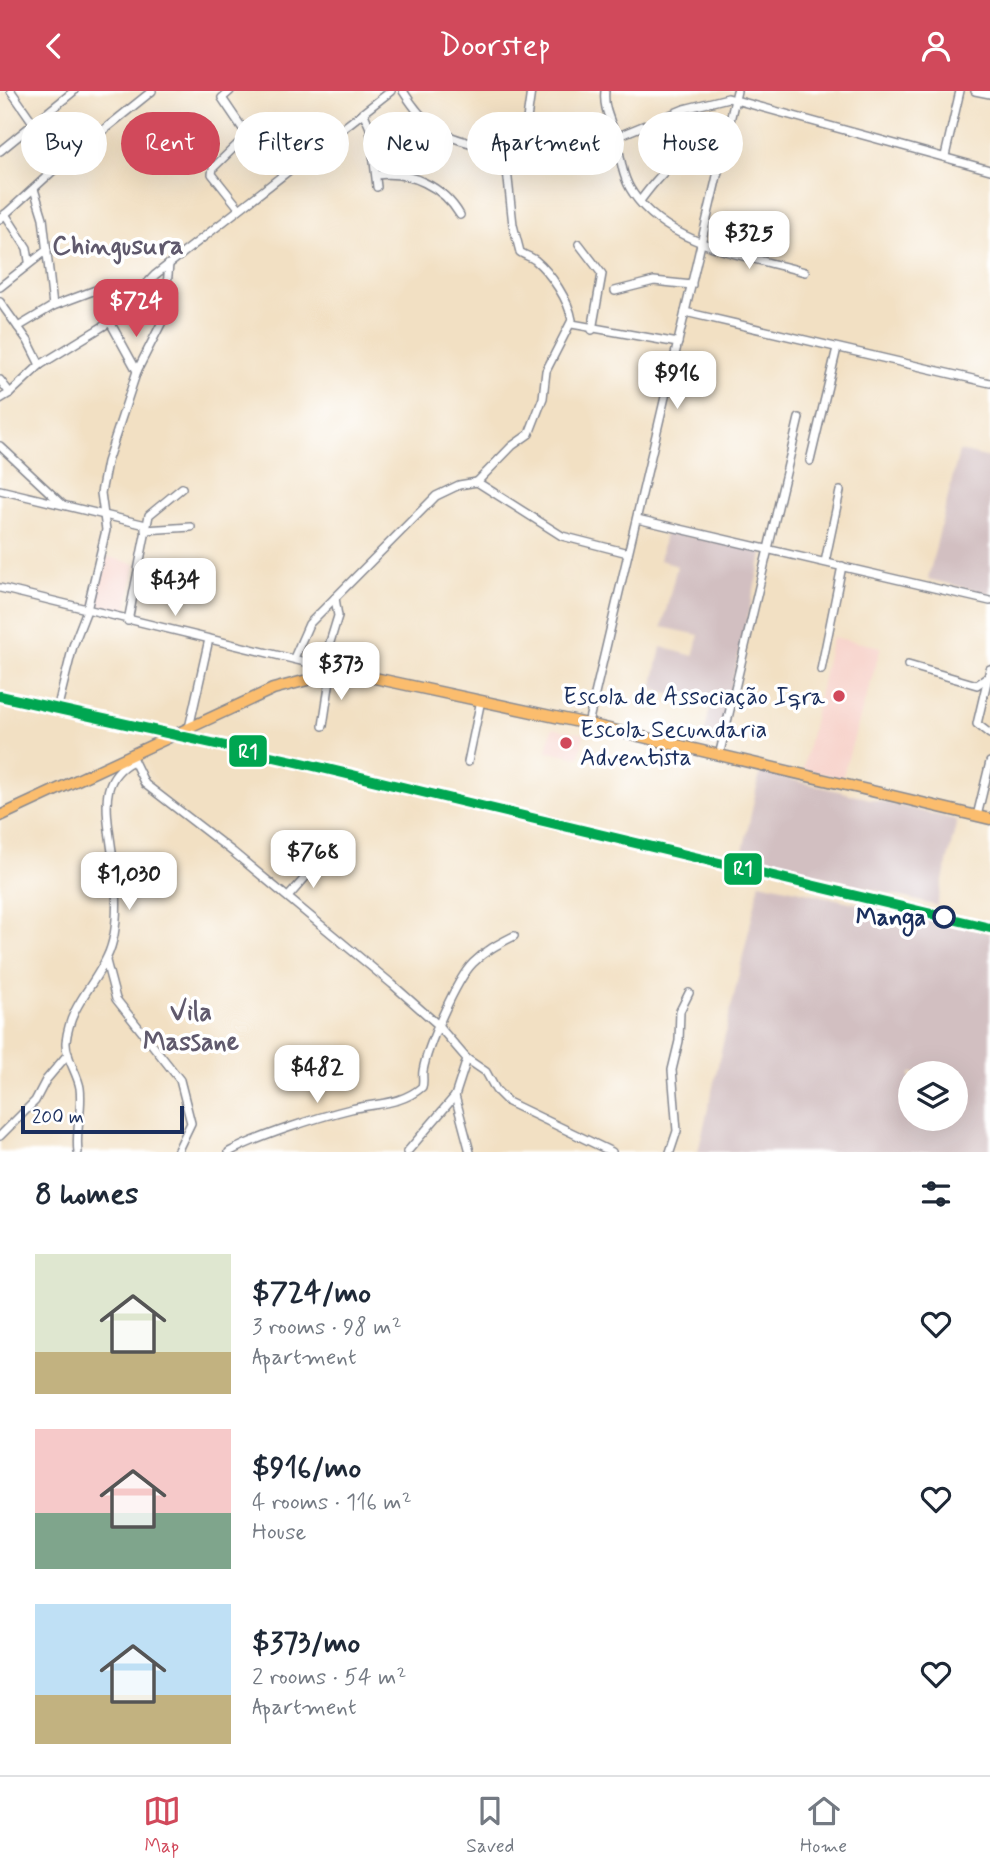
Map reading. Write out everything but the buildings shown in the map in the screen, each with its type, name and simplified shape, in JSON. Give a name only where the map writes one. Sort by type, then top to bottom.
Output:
[{"type":"main road","points":[[0,816],[132,757],[273,689],[327,669],[588,724],[990,819]]},
{"type":"street","points":[[11,91],[26,112]]},
{"type":"street","points":[[29,261],[27,248],[2,216],[143,94],[152,91]]},
{"type":"street","points":[[216,91],[247,135],[213,168],[212,174],[239,208]]},
{"type":"street","points":[[222,98],[230,91]]},
{"type":"street","points":[[366,112],[391,91]]},
{"type":"street","points":[[403,91],[430,127],[467,142]]},
{"type":"street","points":[[294,658],[309,624],[436,496],[459,485],[477,482],[512,446],[529,434],[543,398],[549,364],[572,324],[570,310],[558,289],[535,259],[520,252],[513,225],[507,170],[524,140],[531,91]]},
{"type":"street","points":[[605,91],[606,112]]},
{"type":"street","points":[[731,112],[737,91]]},
{"type":"street","points":[[945,156],[960,91]]},
{"type":"street","points":[[975,91],[990,94]]},
{"type":"street","points":[[47,112],[68,93]]},
{"type":"street","points":[[624,134],[684,109],[722,98],[990,170]]},
{"type":"street","points":[[0,399],[40,365],[110,322],[149,280],[363,115]]},
{"type":"street","points":[[2,146],[21,133]]},
{"type":"street","points":[[624,171],[626,180],[640,201],[673,228],[701,242],[805,272]]},
{"type":"street","points":[[377,175],[377,187]]},
{"type":"street","points":[[398,175],[418,180],[451,199],[460,215]]},
{"type":"street","points":[[640,201],[661,175]]},
{"type":"street","points":[[588,724],[717,175]]},
{"type":"street","points":[[34,189],[43,218],[53,306]]},
{"type":"street","points":[[579,244],[602,274],[592,330]]},
{"type":"street","points":[[0,287],[29,261],[47,250]]},
{"type":"street","points":[[58,706],[73,646],[87,610],[106,530],[103,482],[137,370],[164,318],[169,264]]},
{"type":"street","points":[[615,291],[654,281],[692,285]]},
{"type":"street","points":[[18,327],[53,306],[101,288]]},
{"type":"street","points":[[0,302],[40,365]]},
{"type":"street","points":[[685,312],[990,383]]},
{"type":"street","points":[[110,322],[137,370]]},
{"type":"street","points":[[572,324],[592,330],[678,342]]},
{"type":"street","points":[[810,461],[837,348]]},
{"type":"street","points":[[0,380],[10,393]]},
{"type":"street","points":[[719,756],[799,418]]},
{"type":"street","points":[[0,446],[62,505]]},
{"type":"street","points":[[477,482],[562,536],[628,553]]},
{"type":"street","points":[[128,621],[145,528],[151,511],[182,488]]},
{"type":"street","points":[[0,490],[105,515],[145,528],[191,527]]},
{"type":"street","points":[[825,562],[840,491]]},
{"type":"street","points":[[636,519],[990,601]]},
{"type":"street","points":[[821,670],[842,566]]},
{"type":"street","points":[[0,588],[128,621],[294,658],[327,669]]},
{"type":"street","points":[[323,726],[327,669],[338,616],[335,598]]},
{"type":"street","points":[[189,728],[209,639]]},
{"type":"street","points":[[908,665],[977,685],[989,673]]},
{"type":"street","points":[[989,673],[977,724],[990,734]]},
{"type":"street","points":[[468,762],[481,700]]},
{"type":"street","points":[[78,1152],[76,1137],[80,1094],[76,1070],[68,1054],[66,1041],[76,1006],[106,961],[112,942],[117,887],[107,796],[115,774],[132,757],[145,784],[288,897],[437,1024],[467,1059],[486,1072],[496,1090],[508,1101],[612,1152]]},
{"type":"street","points":[[977,816],[990,762]]},
{"type":"street","points":[[288,897],[317,863]]},
{"type":"street","points":[[229,1152],[350,1109],[402,1101],[413,1095],[422,1087],[422,1074],[437,1024],[444,1016],[470,966],[486,951],[514,936]]},
{"type":"street","points":[[106,961],[116,999],[180,1080],[191,1123],[177,1152]]},
{"type":"street","points":[[670,1152],[677,1131],[672,1070],[679,1041],[680,1011],[689,993]]},
{"type":"street","points":[[0,1136],[35,1101],[46,1080],[68,1054]]},
{"type":"street","points":[[407,1152],[454,1096],[467,1059]]},
{"type":"street","points":[[454,1096],[470,1152]]},
{"type":"shaded area","points":[[959,451],[990,458],[990,594],[928,579]]},
{"type":"shaded area","points":[[665,532],[763,551],[717,748],[702,743],[711,704],[652,689],[661,647],[693,656],[699,635],[662,627],[677,566],[660,560]]},
{"type":"shaded area","points":[[105,556],[135,564],[126,615],[90,608]]},
{"type":"shaded area","points":[[832,637],[881,647],[842,778],[803,769]]},
{"type":"shaded area","name":"Escola Secundaria Adventista","points":[[552,728],[584,734],[579,757],[547,751]]},
{"type":"shaded area","points":[[760,772],[957,820],[937,906],[742,856]]},
{"type":"shaded area","points":[[760,882],[990,933],[990,1152],[698,1152]]},
{"type":"transit line","name":"R1","points":[[0,696],[306,764],[990,928]]},
{"type":"place","name":"Escola de Associação Iqra","points":[[839,696]]},
{"type":"place","name":"Escola Secundaria Adventista","points":[[566,743]]},
{"type":"place","name":"Manga","points":[[944,917]]},
{"type":"district","name":"Chingusura","points":[[118,245]]},
{"type":"district","name":"Vila Massane","points":[[191,1026]]}]
